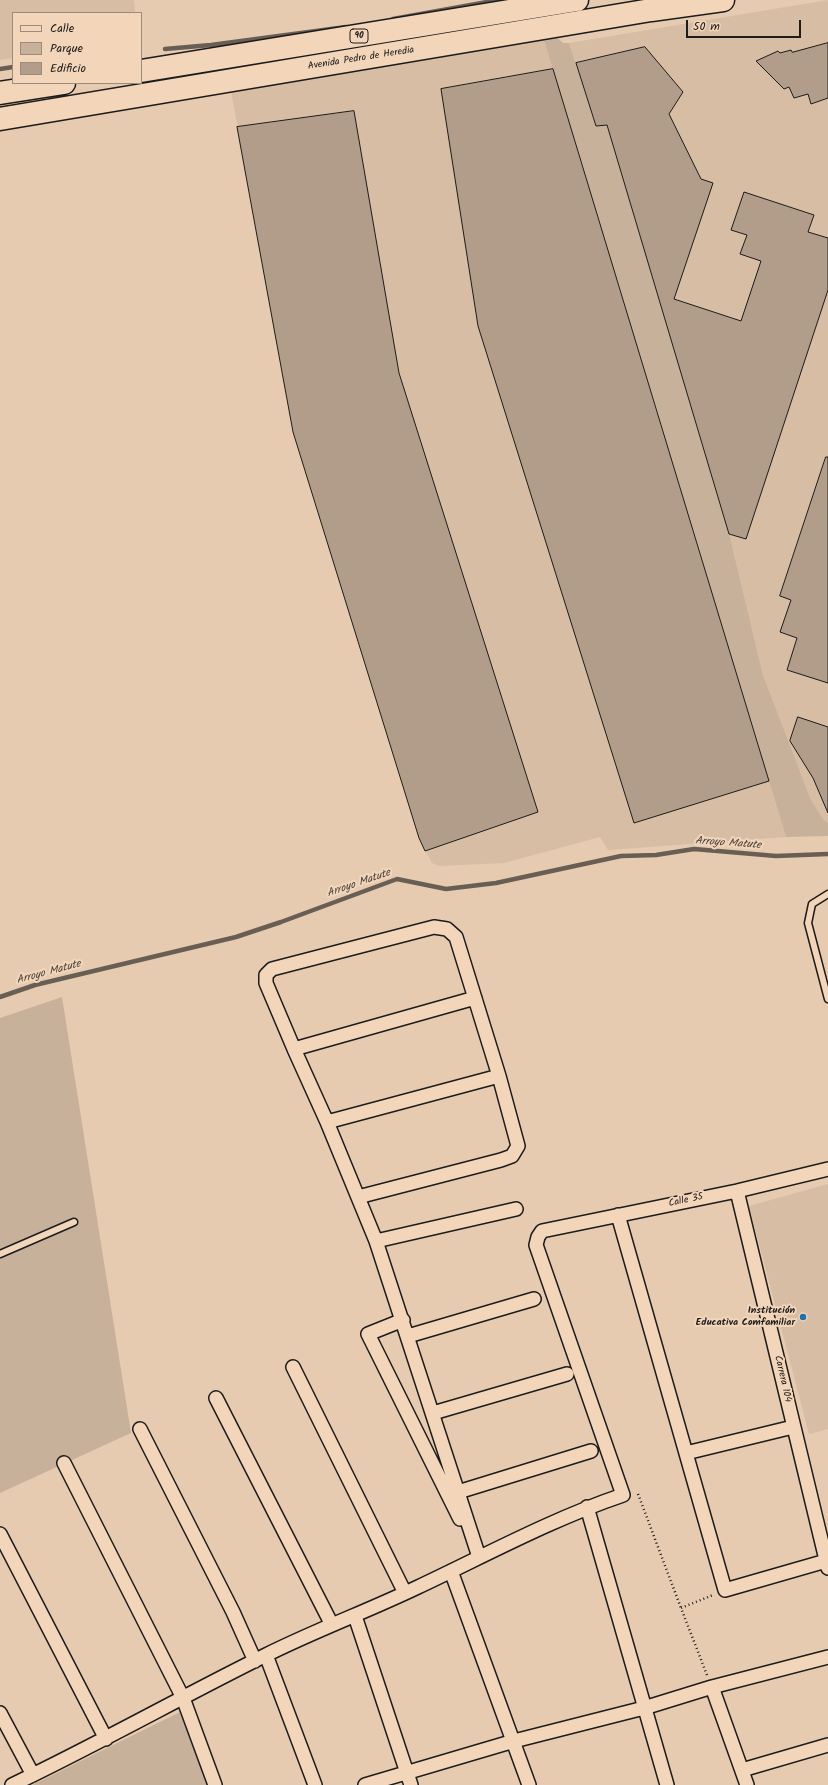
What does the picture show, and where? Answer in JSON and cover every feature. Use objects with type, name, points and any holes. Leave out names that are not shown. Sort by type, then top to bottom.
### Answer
[{"type":"highway","name":"90","points":[[142,71],[576,0]]},
{"type":"highway","name":"Avenida Pedro de Heredia","points":[[0,119],[651,10],[722,0]]},
{"type":"highway","points":[[0,93],[58,84]]},
{"type":"street","points":[[358,1197],[512,1156],[518,1146],[499,1076],[456,937],[447,929],[434,927],[272,969],[266,975],[266,983],[327,1122],[376,1241],[479,1557]]},
{"type":"street","points":[[294,1049],[475,998]]},
{"type":"street","points":[[327,1122],[499,1076]]},
{"type":"street","name":"Calle 35","points":[[623,1495],[536,1245],[538,1237],[542,1231],[737,1191],[828,1169]]},
{"type":"street","name":"Carrera 104","points":[[737,1191],[827,1564]]},
{"type":"street","points":[[376,1241],[516,1209]]},
{"type":"street","points":[[618,1215],[725,1590],[827,1564]]},
{"type":"street","points":[[408,1336],[534,1299]]},
{"type":"street","points":[[403,1320],[368,1334],[479,1557]]},
{"type":"street","points":[[293,1367],[405,1593]]},
{"type":"street","points":[[433,1413],[567,1374]]},
{"type":"street","points":[[216,1398],[332,1625]]},
{"type":"street","points":[[686,1453],[794,1427]]},
{"type":"street","points":[[140,1429],[232,1612],[261,1658],[315,1785]]},
{"type":"street","points":[[458,1492],[591,1451]]},
{"type":"street","points":[[64,1463],[183,1698],[215,1785]]},
{"type":"street","points":[[12,1785],[261,1658],[405,1593],[587,1507],[623,1495]]},
{"type":"street","points":[[587,1507],[667,1785]]},
{"type":"street","points":[[0,1534],[106,1738]]},
{"type":"street","points":[[451,1571],[529,1785]]},
{"type":"street","points":[[355,1616],[409,1779]]},
{"type":"street","points":[[365,1785],[409,1779],[514,1741],[644,1708],[712,1687],[828,1657]]},
{"type":"street","points":[[712,1687],[747,1785]]},
{"type":"street","points":[[0,1713],[33,1775]]},
{"type":"street","points":[[742,1770],[828,1745]]},
{"type":"lane","points":[[828,894],[812,904],[808,924],[828,999]]},
{"type":"lane","points":[[0,1254],[74,1222]]},
{"type":"path","points":[[623,1495],[636,1490],[712,1687]]},
{"type":"path","points":[[681,1608],[725,1590]]},
{"type":"shaded area","points":[[0,0],[134,0],[135,12],[12,12],[12,58],[0,60]]},
{"type":"shaded area","points":[[828,0],[828,823],[824,820],[811,800],[763,675],[729,533],[607,125],[596,126],[569,43]]},
{"type":"shaded area","points":[[544,40],[786,837],[608,850],[600,837],[504,863],[439,866],[432,863],[419,838],[293,432],[231,91]]},
{"type":"shaded area","name":"Institución Educativa Comfamiliar","points":[[828,1184],[828,1429],[809,1434],[749,1206]]},
{"type":"green space","points":[[558,38],[563,43],[569,43],[596,126],[607,125],[729,533],[763,675],[811,800],[824,820],[828,823],[828,836],[786,837],[544,40]]},
{"type":"green space","points":[[62,997],[131,1433],[0,1493],[0,1018]]},
{"type":"green space","points":[[180,1712],[208,1785],[32,1785]]},
{"type":"building","points":[[828,43],[828,98],[811,104],[808,94],[794,98],[789,87],[784,89],[756,61],[778,51],[780,53],[791,50],[792,52]]},
{"type":"building","points":[[645,47],[683,92],[669,114],[701,179],[713,183],[674,299],[741,321],[761,261],[740,254],[747,235],[731,230],[744,192],[814,215],[808,232],[828,238],[828,290],[746,539],[729,534],[607,125],[596,126],[576,63]]},
{"type":"building","points":[[553,69],[769,781],[634,823],[478,326],[441,89]]},
{"type":"building","points":[[354,111],[399,373],[538,812],[425,851],[419,838],[293,432],[237,127]]},
{"type":"building","points":[[826,457],[828,457],[828,683],[787,670],[797,638],[780,632],[791,600],[780,596]]},
{"type":"building","points":[[798,717],[828,727],[828,813],[813,778],[790,741]]},
{"type":"waterway","points":[[393,19],[498,0]]},
{"type":"waterway","points":[[165,49],[211,45],[346,27]]},
{"type":"waterway","points":[[0,69],[12,67]]},
{"type":"waterway","name":"Arroyo Matute","points":[[0,997],[35,985],[236,937],[397,879],[446,889],[496,883],[621,856],[656,855],[694,849],[776,856],[828,854]]},
{"type":"place","name":"Institución Educativa Comfamiliar","points":[[803,1317]]}]
